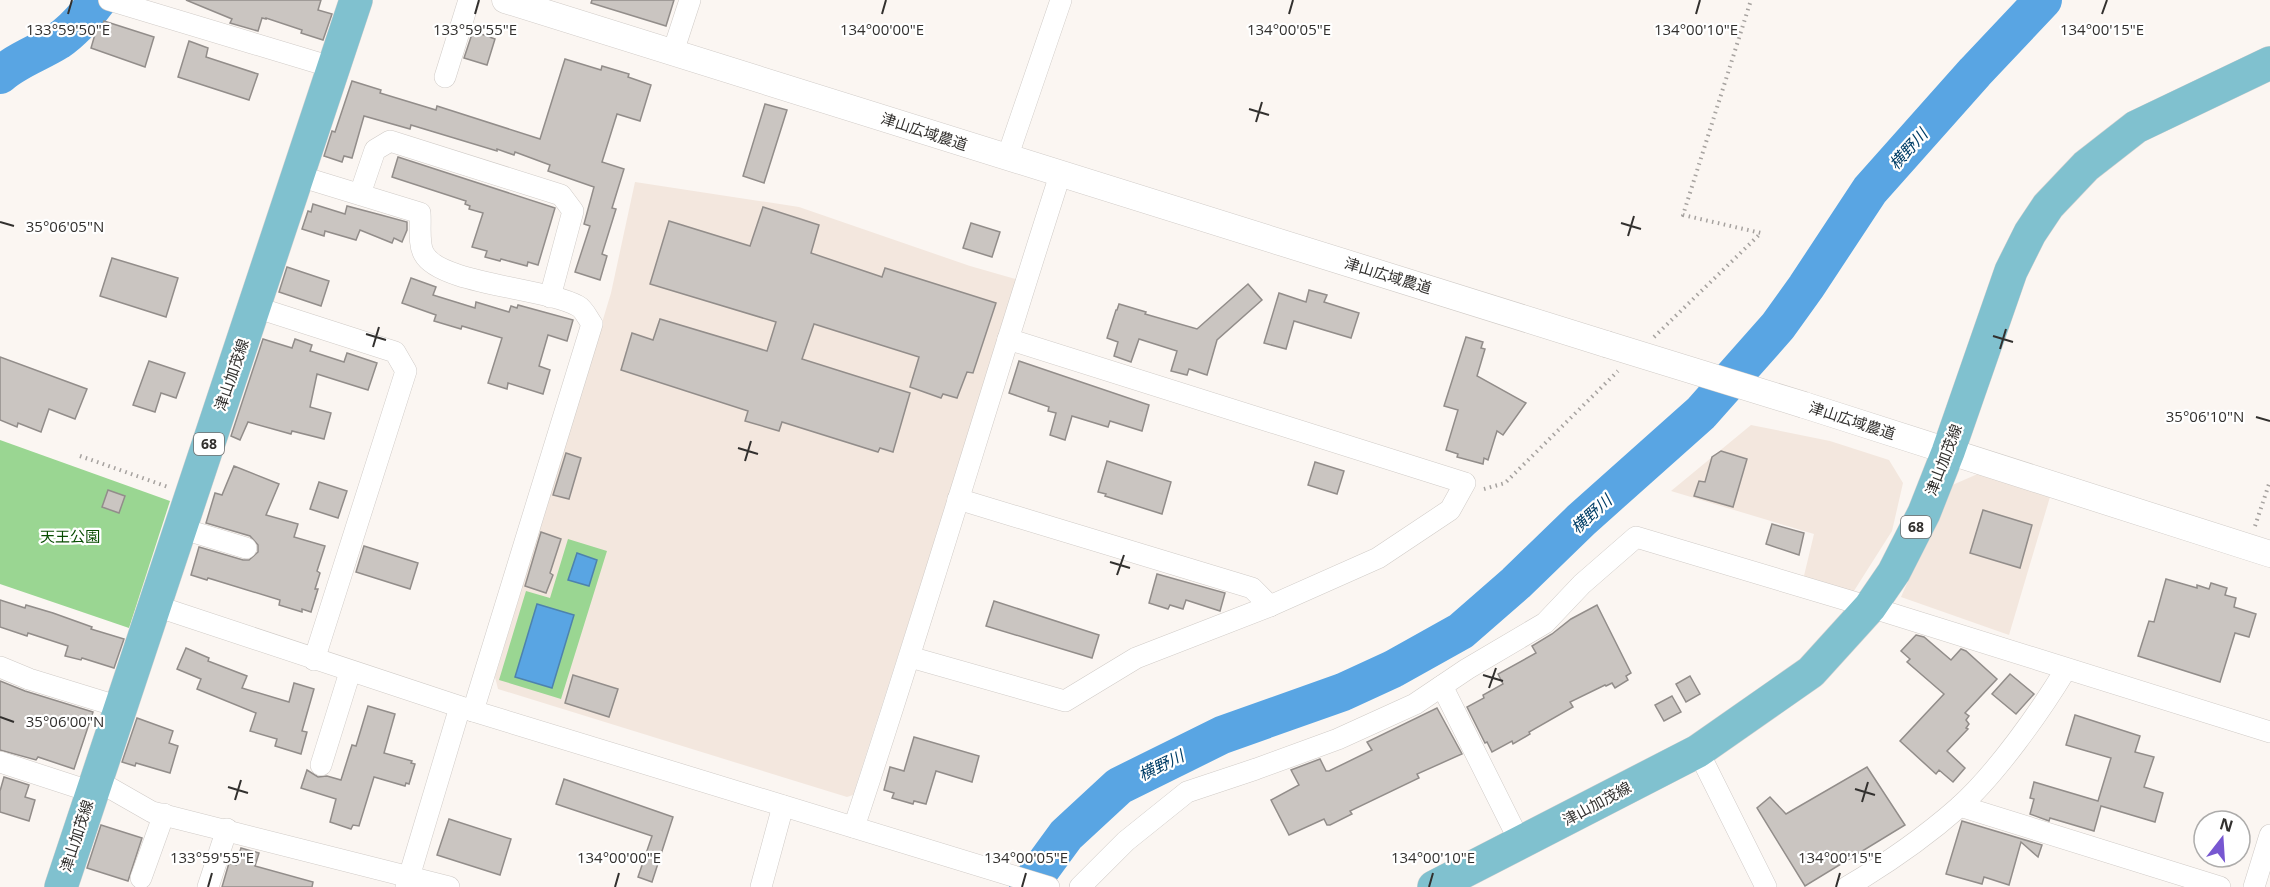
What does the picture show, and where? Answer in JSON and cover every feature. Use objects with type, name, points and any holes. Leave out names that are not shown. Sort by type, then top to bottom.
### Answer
[{"type":"main road","name":"津山加茂線","points":[[61,887],[356,0]]},
{"type":"main road","name":"津山加茂線","points":[[1434,887],[1698,751],[1811,672],[1870,607],[1894,572],[1923,513],[1948,452],[2011,271],[2030,233],[2048,206],[2086,166],[2136,127],[2270,63]]},
{"type":"street","points":[[109,0],[335,68]]},
{"type":"street","points":[[445,77],[469,0]]},
{"type":"street","name":"津山広域農道","points":[[505,0],[1060,175],[1804,405],[2259,550]]},
{"type":"street","points":[[673,52],[690,0]]},
{"type":"street","points":[[1007,158],[1061,0]]},
{"type":"street","points":[[360,194],[375,150],[390,141],[561,195],[573,211],[550,297]]},
{"type":"street","points":[[854,827],[910,657],[1060,175]]},
{"type":"street","points":[[299,176],[420,213],[422,251],[429,262],[470,279],[550,297],[580,307],[592,324],[407,881]]},
{"type":"street","points":[[255,307],[395,352],[406,371],[314,660]]},
{"type":"street","points":[[910,657],[1065,701],[1136,658],[1270,606],[1378,558],[1450,510],[1465,483],[1008,339]]},
{"type":"street","points":[[958,499],[1252,588],[1270,606]]},
{"type":"street","points":[[180,528],[246,548]]},
{"type":"street","points":[[1080,887],[1126,841],[1187,792],[1338,739],[1415,704],[1545,622],[1582,584],[1636,537],[1870,607],[2270,732]]},
{"type":"street","points":[[153,605],[466,709],[1049,887]]},
{"type":"street","points":[[0,667],[29,679],[120,707]]},
{"type":"street","points":[[1847,887],[1908,848],[1960,806],[2001,761],[2066,669]]},
{"type":"street","points":[[321,765],[350,672]]},
{"type":"street","points":[[1442,686],[1521,844]]},
{"type":"street","points":[[1698,751],[1766,887]]},
{"type":"street","points":[[0,762],[94,786],[152,812],[227,829],[407,881],[449,887]]},
{"type":"street","points":[[761,887],[783,806]]},
{"type":"street","points":[[1960,806],[2220,887]]},
{"type":"street","points":[[141,878],[164,814]]},
{"type":"street","points":[[208,887],[227,829]]},
{"type":"street","points":[[2254,887],[2270,835]]},
{"type":"path","points":[[1650,341],[1761,233],[1683,215],[1751,0]]},
{"type":"path","points":[[1465,483],[1486,490],[1505,483],[1624,366]]},
{"type":"path","points":[[80,456],[191,495]]},
{"type":"path","points":[[2259,550],[2270,481]]},
{"type":"shaded area","points":[[635,182],[799,207],[970,266],[1019,280],[853,795],[847,797],[498,689],[495,677],[611,293]]},
{"type":"shaded area","points":[[1751,425],[1830,441],[1889,460],[1903,483],[1892,531],[1852,594],[1803,580],[1814,534],[1671,491]]},
{"type":"shaded area","points":[[1980,473],[2050,497],[2009,635],[1901,597],[1950,486]]},
{"type":"green space","name":"天王公園","points":[[0,440],[170,501],[129,628],[0,584]]},
{"type":"green space","points":[[568,539],[607,551],[561,699],[499,680],[526,591],[550,598]]},
{"type":"water","points":[[577,553],[597,560],[589,586],[568,580]]},
{"type":"water","points":[[537,604],[574,615],[552,688],[515,677]]},
{"type":"building","points":[[186,0],[321,0],[318,10],[332,14],[323,40],[266,18],[262,18],[258,31],[230,23],[232,19]]},
{"type":"building","points":[[592,0],[674,0],[666,26],[591,3]]},
{"type":"building","points":[[104,21],[154,37],[145,67],[91,48],[98,24],[102,26]]},
{"type":"building","points":[[473,31],[495,39],[487,65],[464,58]]},
{"type":"building","points":[[189,41],[208,48],[206,57],[258,74],[249,100],[178,77]]},
{"type":"building","points":[[565,59],[601,70],[602,66],[629,74],[628,77],[651,85],[640,121],[617,114],[602,162],[624,169],[612,208],[616,209],[602,254],[607,256],[600,280],[575,272],[590,226],[584,224],[594,187],[548,171],[550,165],[515,152],[514,155],[497,149],[497,151],[411,125],[410,129],[364,116],[352,158],[344,156],[342,162],[324,156],[332,131],[335,132],[352,81],[381,90],[380,93],[436,110],[437,106],[540,139]]},
{"type":"building","points":[[765,104],[787,110],[764,183],[743,176]]},
{"type":"building","points":[[398,157],[555,208],[538,265],[528,262],[527,266],[485,257],[487,251],[472,247],[483,213],[469,209],[470,206],[465,204],[466,201],[392,177]]},
{"type":"building","points":[[313,204],[345,214],[347,206],[407,222],[407,230],[402,242],[394,238],[392,243],[360,230],[356,240],[325,231],[324,236],[302,229]]},
{"type":"building","points":[[763,207],[819,225],[811,253],[882,277],[885,268],[996,303],[973,373],[967,372],[957,398],[943,394],[941,398],[910,387],[919,357],[814,324],[802,359],[910,393],[893,452],[880,448],[878,452],[782,422],[779,431],[745,421],[748,411],[621,370],[632,333],[653,340],[660,319],[767,351],[776,322],[650,284],[669,221],[750,246]]},
{"type":"building","points":[[971,223],[1000,232],[992,257],[963,248]]},
{"type":"building","points":[[112,258],[178,278],[166,317],[100,296]]},
{"type":"building","points":[[287,267],[329,281],[321,306],[279,292]]},
{"type":"building","points":[[411,278],[436,287],[433,295],[475,308],[476,302],[509,312],[511,306],[517,308],[518,305],[573,320],[567,341],[548,335],[539,366],[550,370],[543,394],[508,383],[507,389],[488,383],[502,338],[462,326],[461,329],[434,321],[436,315],[402,303]]},
{"type":"building","points":[[1248,284],[1262,300],[1217,340],[1207,375],[1189,369],[1187,375],[1171,371],[1177,351],[1139,339],[1131,362],[1114,356],[1118,342],[1107,338],[1119,304],[1197,329]]},
{"type":"building","points":[[1309,290],[1327,295],[1324,302],[1359,313],[1351,338],[1294,321],[1286,349],[1264,343],[1279,293],[1306,302]]},
{"type":"building","points":[[1466,337],[1483,342],[1481,348],[1485,349],[1477,376],[1526,403],[1503,435],[1497,431],[1488,460],[1484,458],[1483,464],[1457,457],[1458,454],[1446,450],[1458,410],[1444,406]]},
{"type":"building","points":[[263,339],[292,348],[295,339],[312,345],[310,351],[344,362],[347,353],[377,363],[368,390],[317,374],[310,407],[331,413],[324,439],[292,431],[291,434],[248,422],[240,440],[231,436]]},
{"type":"building","points":[[0,357],[87,389],[75,419],[49,409],[41,432],[18,423],[17,427],[0,420]]},
{"type":"building","points":[[149,361],[185,373],[176,398],[161,393],[155,412],[133,405]]},
{"type":"building","points":[[1019,361],[1149,405],[1142,431],[1110,421],[1108,427],[1072,416],[1065,440],[1050,435],[1056,413],[1048,411],[1049,407],[1009,393]]},
{"type":"building","points":[[1721,451],[1747,459],[1733,507],[1694,496],[1699,481],[1705,482],[1712,457]]},
{"type":"building","points":[[566,453],[581,458],[569,499],[553,495]]},
{"type":"building","points":[[1107,461],[1171,482],[1162,514],[1098,492]]},
{"type":"building","points":[[1315,462],[1344,471],[1337,494],[1308,485]]},
{"type":"building","points":[[234,466],[279,484],[266,515],[298,524],[294,537],[325,546],[317,571],[320,573],[315,589],[318,589],[311,612],[302,609],[302,612],[279,605],[280,600],[191,575],[199,547],[243,560],[249,560],[258,552],[258,545],[250,536],[206,523],[215,493],[222,495]]},
{"type":"building","points":[[319,482],[347,491],[338,518],[310,509]]},
{"type":"building","points":[[108,490],[125,496],[119,513],[102,507]]},
{"type":"building","points":[[1983,510],[2032,525],[2020,568],[1970,553]]},
{"type":"building","points":[[1772,524],[1804,533],[1799,555],[1766,544]]},
{"type":"building","points":[[541,532],[561,539],[550,573],[553,575],[546,593],[525,586]]},
{"type":"building","points":[[364,546],[418,563],[410,589],[356,572]]},
{"type":"building","points":[[1157,574],[1225,593],[1220,611],[1186,600],[1183,609],[1170,605],[1168,609],[1149,603]]},
{"type":"building","points":[[2166,579],[2197,588],[2197,585],[2209,589],[2211,583],[2227,588],[2225,595],[2236,598],[2234,607],[2256,614],[2249,637],[2235,633],[2220,682],[2138,656],[2149,621],[2154,622]]},
{"type":"building","points":[[0,600],[25,608],[26,605],[53,613],[92,627],[91,629],[124,639],[114,668],[82,658],[81,660],[65,656],[68,646],[0,627]]},
{"type":"building","points":[[994,601],[1099,635],[1092,658],[986,626]]},
{"type":"building","points":[[1597,605],[1631,673],[1626,676],[1628,680],[1615,688],[1612,683],[1605,685],[1570,702],[1573,707],[1529,732],[1530,734],[1513,744],[1512,741],[1492,752],[1467,707],[1503,684],[1498,674],[1536,653],[1532,646],[1571,619]]},
{"type":"building","points":[[1916,635],[1924,637],[1951,660],[1961,649],[1966,651],[1997,679],[1965,713],[1969,716],[1966,720],[1969,724],[1966,728],[1968,729],[1947,751],[1965,768],[1953,782],[1939,770],[1936,774],[1900,741],[1944,694],[1907,662],[1910,659],[1901,651]]},
{"type":"building","points":[[186,648],[209,658],[208,661],[247,676],[242,688],[289,702],[294,683],[314,689],[302,731],[307,732],[301,754],[275,746],[277,739],[250,731],[256,713],[197,689],[201,679],[177,669]]},
{"type":"building","points":[[2010,674],[2034,694],[2016,714],[1992,694]]},
{"type":"building","points":[[573,675],[618,689],[609,717],[565,703]]},
{"type":"building","points":[[1690,676],[1700,694],[1686,702],[1676,684]]},
{"type":"building","points":[[0,681],[93,712],[74,769],[38,757],[36,760],[0,750]]},
{"type":"building","points":[[1672,696],[1681,712],[1664,721],[1655,705]]},
{"type":"building","points":[[368,706],[395,714],[384,753],[412,761],[411,763],[415,764],[409,784],[406,783],[405,786],[374,777],[359,826],[353,825],[351,829],[330,822],[336,799],[301,788],[307,770],[318,777],[327,776],[341,780],[352,745],[356,746]]},
{"type":"building","points":[[1437,708],[1462,754],[1417,774],[1419,778],[1350,811],[1352,814],[1330,825],[1327,825],[1324,819],[1289,835],[1271,800],[1299,785],[1291,770],[1320,759],[1326,771],[1329,771],[1372,750],[1367,742]]},
{"type":"building","points":[[2075,715],[2140,736],[2135,752],[2154,757],[2144,787],[2163,793],[2155,822],[2101,806],[2094,831],[2050,818],[2049,821],[2030,814],[2034,799],[2030,798],[2034,782],[2098,801],[2111,758],[2066,745]]},
{"type":"building","points":[[137,718],[173,731],[169,743],[178,746],[170,773],[136,763],[135,766],[122,762]]},
{"type":"building","points":[[914,737],[979,756],[972,782],[936,771],[926,804],[914,801],[913,804],[892,798],[894,793],[884,790],[890,767],[904,771]]},
{"type":"building","points":[[1867,767],[1905,825],[1805,886],[1757,808],[1770,797],[1786,814]]},
{"type":"building","points":[[4,777],[29,785],[25,797],[35,800],[29,821],[0,812],[0,791]]},
{"type":"building","points":[[564,779],[673,817],[652,882],[638,877],[652,836],[556,804]]},
{"type":"building","points":[[449,819],[511,839],[500,875],[437,855]]},
{"type":"building","points":[[1962,821],[2042,845],[2038,857],[2021,842],[2009,885],[1984,877],[1982,884],[1946,874]]},
{"type":"building","points":[[101,825],[142,838],[128,881],[87,868]]},
{"type":"building","points":[[241,848],[259,853],[255,866],[313,882],[312,887],[222,887],[229,863],[236,865]]},
{"type":"waterway","points":[[0,75],[64,37],[98,0]]},
{"type":"waterway","name":"横野川","points":[[1028,887],[1066,835],[1119,786],[1222,735],[1343,692],[1393,669],[1461,631],[1516,583],[1581,520],[1701,413],[1778,326],[1870,190],[1975,72],[2043,0]]}]
